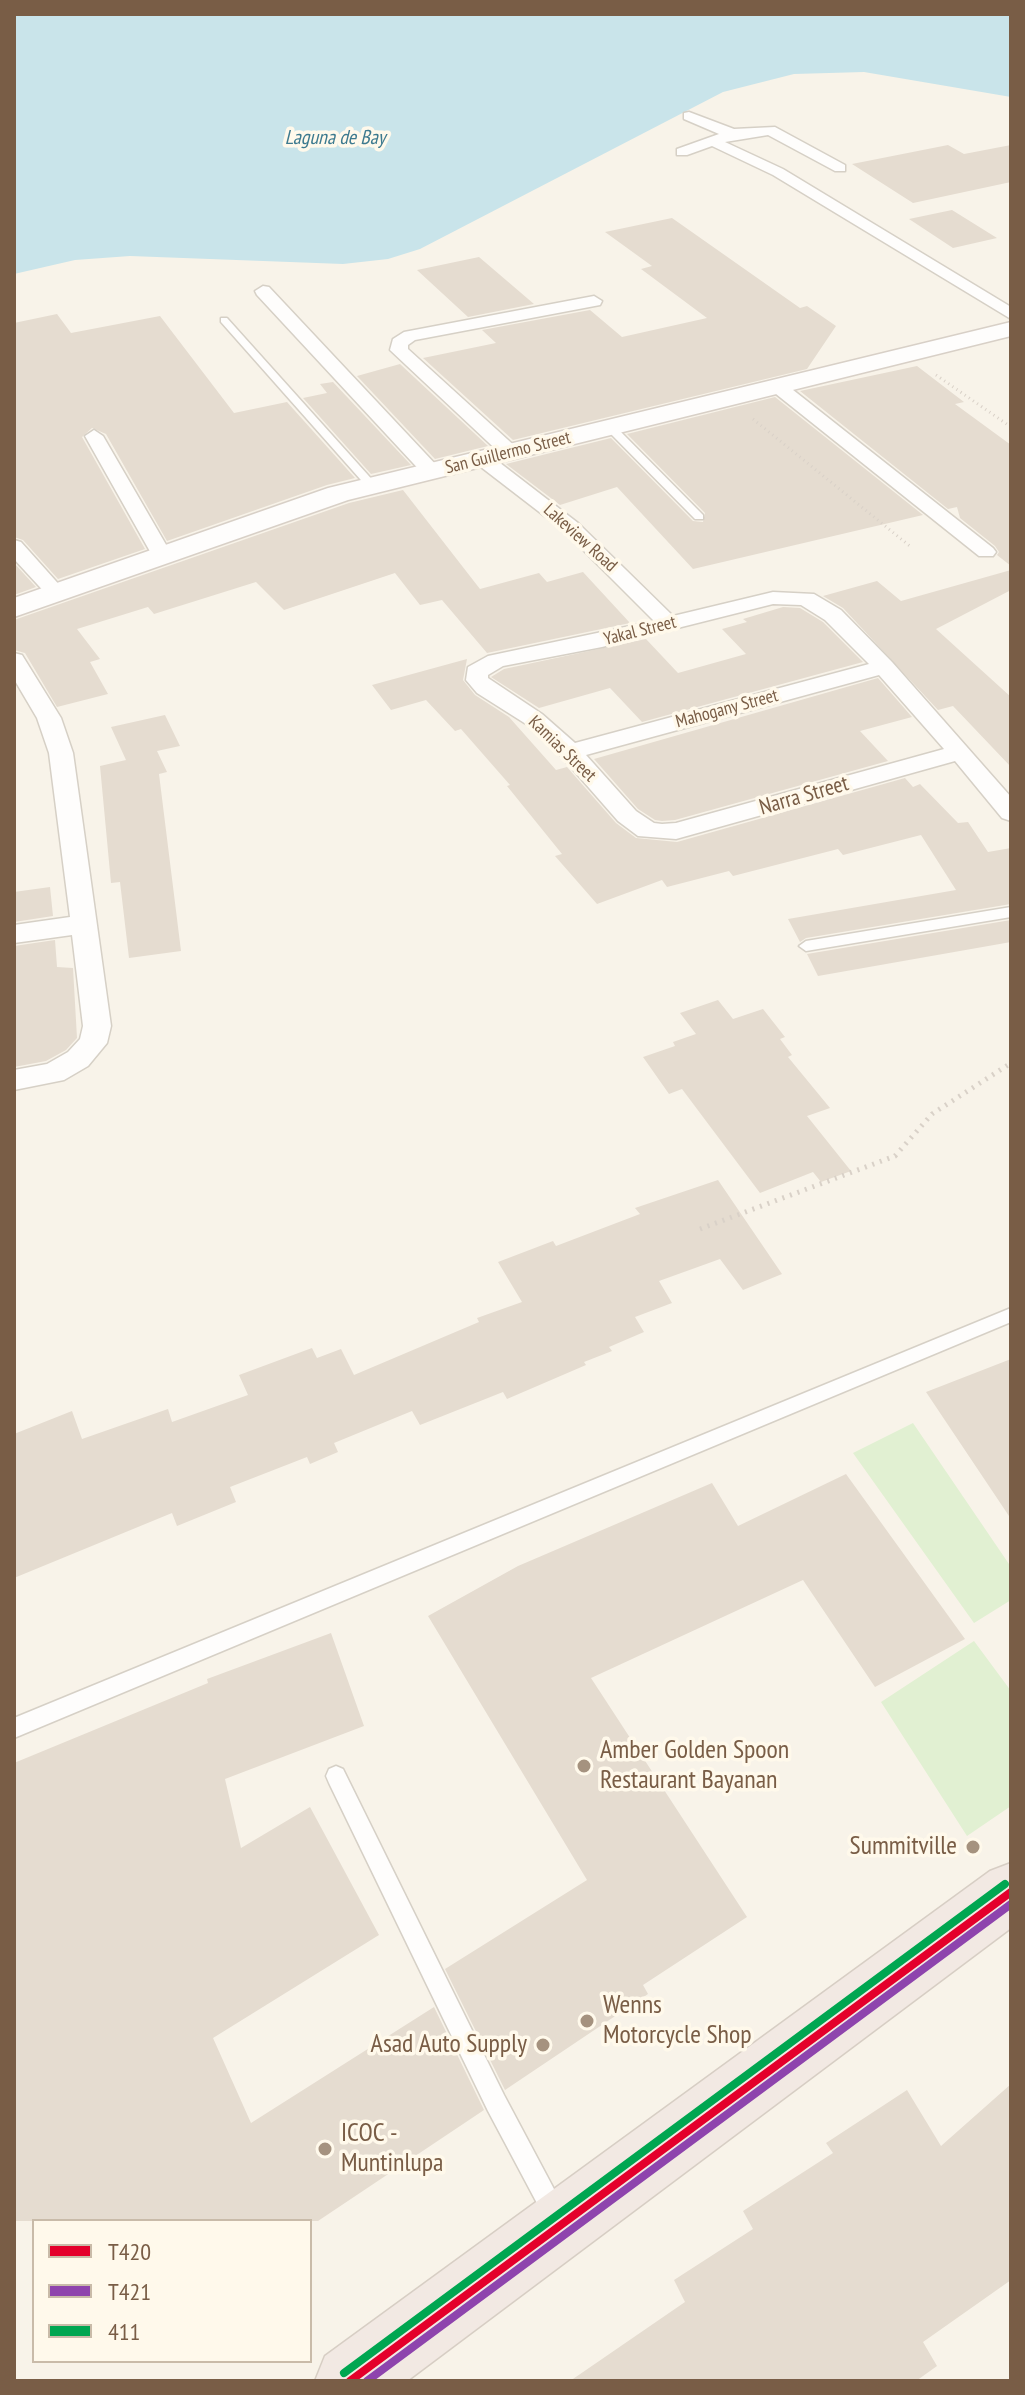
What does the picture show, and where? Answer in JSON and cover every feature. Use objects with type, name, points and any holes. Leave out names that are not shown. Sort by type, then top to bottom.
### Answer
[{"type":"highway","points":[[350,2381],[1011,1892]]},
{"type":"main road","name":"San Guillermo Street","points":[[14,608],[301,506],[372,486],[1011,329]]},
{"type":"street","points":[[689,116],[732,134]]},
{"type":"street","points":[[682,152],[732,134],[770,130],[840,168]]},
{"type":"street","points":[[712,141],[786,177],[1011,314]]},
{"type":"street","points":[[263,291],[432,472]]},
{"type":"street","points":[[511,453],[399,350],[399,343],[410,336],[594,301]]},
{"type":"street","points":[[777,386],[986,552]]},
{"type":"street","points":[[94,436],[162,555]]},
{"type":"street","name":"Lakeview Road","points":[[484,460],[571,527],[669,624]]},
{"type":"street","points":[[14,546],[56,593]]},
{"type":"street","name":"Yakal Street","points":[[476,672],[496,661],[773,598],[806,599],[833,615],[884,667]]},
{"type":"street","points":[[14,660],[49,718],[61,753],[97,1026],[93,1043],[78,1059],[54,1073],[14,1080]]},
{"type":"street","points":[[884,667],[1011,813]]},
{"type":"street","name":"Mahogany Street","points":[[570,752],[884,667]]},
{"type":"street","name":"Kamias Street","points":[[476,672],[477,680],[485,688],[534,719],[570,752],[627,816],[647,830]]},
{"type":"street","name":"Narra Street","points":[[647,830],[676,831],[960,752]]},
{"type":"street","points":[[14,934],[84,924]]},
{"type":"lane","points":[[224,320],[372,486]]},
{"type":"lane","points":[[611,428],[699,517]]},
{"type":"lane","points":[[806,946],[1011,912]]},
{"type":"lane","points":[[14,1728],[1011,1315]]},
{"type":"lane","points":[[336,1776],[496,2103],[561,2226]]},
{"type":"path","points":[[906,354],[1011,427]]},
{"type":"path","points":[[728,398],[911,547]]},
{"type":"path","points":[[700,1229],[895,1156],[932,1114],[1011,1063]]},
{"type":"green space","points":[[913,1423],[1011,1567],[1011,1600],[974,1623],[853,1453]]},
{"type":"green space","points":[[974,1641],[1011,1691],[1011,1806],[967,1836],[881,1702]]},
{"type":"water","name":"Laguna de Bay","points":[[14,14],[1011,14],[1011,97],[864,72],[794,74],[723,92],[420,249],[388,259],[343,264],[130,256],[75,260],[14,274]]},
{"type":"building","points":[[948,145],[964,154],[1011,145],[1011,182],[913,203],[852,164]]},
{"type":"building","points":[[952,210],[997,238],[953,248],[909,219]]},
{"type":"building","points":[[672,218],[800,308],[807,306],[836,326],[807,369],[513,440],[423,358],[496,343],[482,330],[590,310],[622,337],[707,318],[641,269],[652,266],[605,232]]},
{"type":"building","points":[[479,257],[534,304],[468,317],[417,270]]},
{"type":"building","points":[[57,314],[71,333],[160,316],[234,413],[287,402],[355,478],[167,541],[106,434],[92,428],[82,437],[145,549],[58,579],[23,540],[14,537],[14,323]]},
{"type":"building","points":[[400,364],[488,446],[435,459],[357,376]]},
{"type":"building","points":[[917,366],[964,402],[955,404],[1011,445],[1011,566],[997,555],[999,552],[995,546],[960,518],[957,507],[948,509],[800,391]]},
{"type":"building","points":[[333,382],[411,465],[371,474],[303,398],[327,393],[320,384]]},
{"type":"building","points":[[775,397],[923,515],[693,569],[617,487],[560,505],[506,464],[611,438],[693,521],[703,522],[705,513],[627,434]]},
{"type":"building","points":[[403,490],[480,589],[539,573],[547,582],[583,572],[630,623],[487,653],[442,600],[420,605],[395,573],[284,610],[256,582],[154,614],[148,607],[77,629],[100,659],[90,662],[108,694],[57,707],[25,653],[14,650],[14,620],[349,503]]},
{"type":"building","points":[[14,563],[36,587],[14,595]]},
{"type":"building","points":[[1011,570],[1011,590],[936,629],[1011,697],[1011,767],[953,706],[938,710],[843,608],[823,596],[877,581],[901,601]]},
{"type":"building","points":[[783,607],[800,608],[823,622],[863,662],[642,722],[610,688],[539,708],[491,677],[504,669],[646,639],[678,673],[746,654],[722,629]]},
{"type":"building","points":[[467,659],[463,680],[475,695],[509,717],[556,770],[567,767],[616,823],[636,838],[677,842],[905,778],[913,787],[920,784],[958,823],[968,822],[988,852],[1011,848],[1011,904],[806,938],[800,942],[788,919],[956,890],[921,835],[843,855],[838,849],[733,876],[729,871],[667,887],[662,880],[597,904],[555,856],[562,854],[507,786],[510,785],[461,729],[455,731],[426,700],[391,710],[372,685]]},
{"type":"building","points":[[878,678],[912,717],[860,731],[888,761],[662,821],[638,809],[594,759]]},
{"type":"building","points":[[165,715],[180,746],[157,751],[167,772],[159,774],[181,951],[129,958],[120,882],[111,883],[100,766],[126,760],[111,727]]},
{"type":"building","points":[[50,887],[53,916],[14,922],[14,892]]},
{"type":"building","points":[[1011,920],[1011,942],[818,976],[807,954]]},
{"type":"building","points":[[55,940],[57,967],[73,968],[77,1038],[66,1050],[46,1061],[14,1067],[14,946]]},
{"type":"building","points":[[718,1000],[733,1019],[763,1009],[785,1037],[780,1039],[792,1055],[788,1057],[830,1108],[807,1116],[851,1171],[821,1182],[813,1172],[760,1193],[682,1089],[669,1094],[643,1057],[675,1046],[673,1042],[696,1034],[680,1013]]},
{"type":"building","points":[[718,1180],[782,1274],[743,1290],[720,1259],[659,1281],[672,1303],[635,1317],[644,1332],[609,1347],[612,1351],[584,1362],[586,1365],[507,1399],[503,1392],[420,1425],[412,1411],[334,1443],[338,1452],[310,1464],[307,1457],[230,1487],[236,1502],[177,1526],[172,1513],[14,1578],[14,1434],[72,1411],[82,1439],[168,1409],[172,1422],[248,1395],[239,1375],[312,1348],[317,1358],[341,1349],[354,1375],[479,1322],[477,1318],[522,1302],[498,1262],[553,1241],[556,1246],[640,1214],[635,1208]]},
{"type":"building","points":[[1011,1359],[1011,1519],[926,1392]]},
{"type":"building","points":[[846,1474],[965,1639],[875,1687],[803,1580],[591,1678],[747,1917],[643,1985],[648,1994],[505,2090],[445,1969],[587,1880],[428,1616],[518,1566],[712,1483],[738,1526]]},
{"type":"building","points":[[331,1633],[364,1726],[225,1779],[241,1848],[310,1807],[379,1935],[213,2038],[251,2123],[434,2007],[484,2110],[318,2221],[14,2221],[14,1763],[208,1683],[207,1679]]},
{"type":"building","points":[[1011,2084],[1011,2280],[923,2342],[937,2366],[916,2381],[570,2381],[685,2302],[674,2280],[753,2229],[743,2211],[833,2153],[826,2143],[907,2090],[941,2146]]},
{"type":"transit line","name":"411","points":[[344,2373],[1005,1884]]},
{"type":"transit line","name":"T420","points":[[350,2381],[1011,1892]]},
{"type":"transit line","name":"T421","points":[[367,2381],[1011,1904]]},
{"type":"place","name":"Amber Golden Spoon Restaurant Bayanan","points":[[584,1766]]},
{"type":"place","name":"Summitville","points":[[973,1847]]},
{"type":"place","name":"Wenns Motorcycle Shop","points":[[587,2021]]},
{"type":"place","name":"Asad Auto Supply","points":[[543,2045]]},
{"type":"place","name":"ICOC - Muntinlupa","points":[[325,2149]]}]
